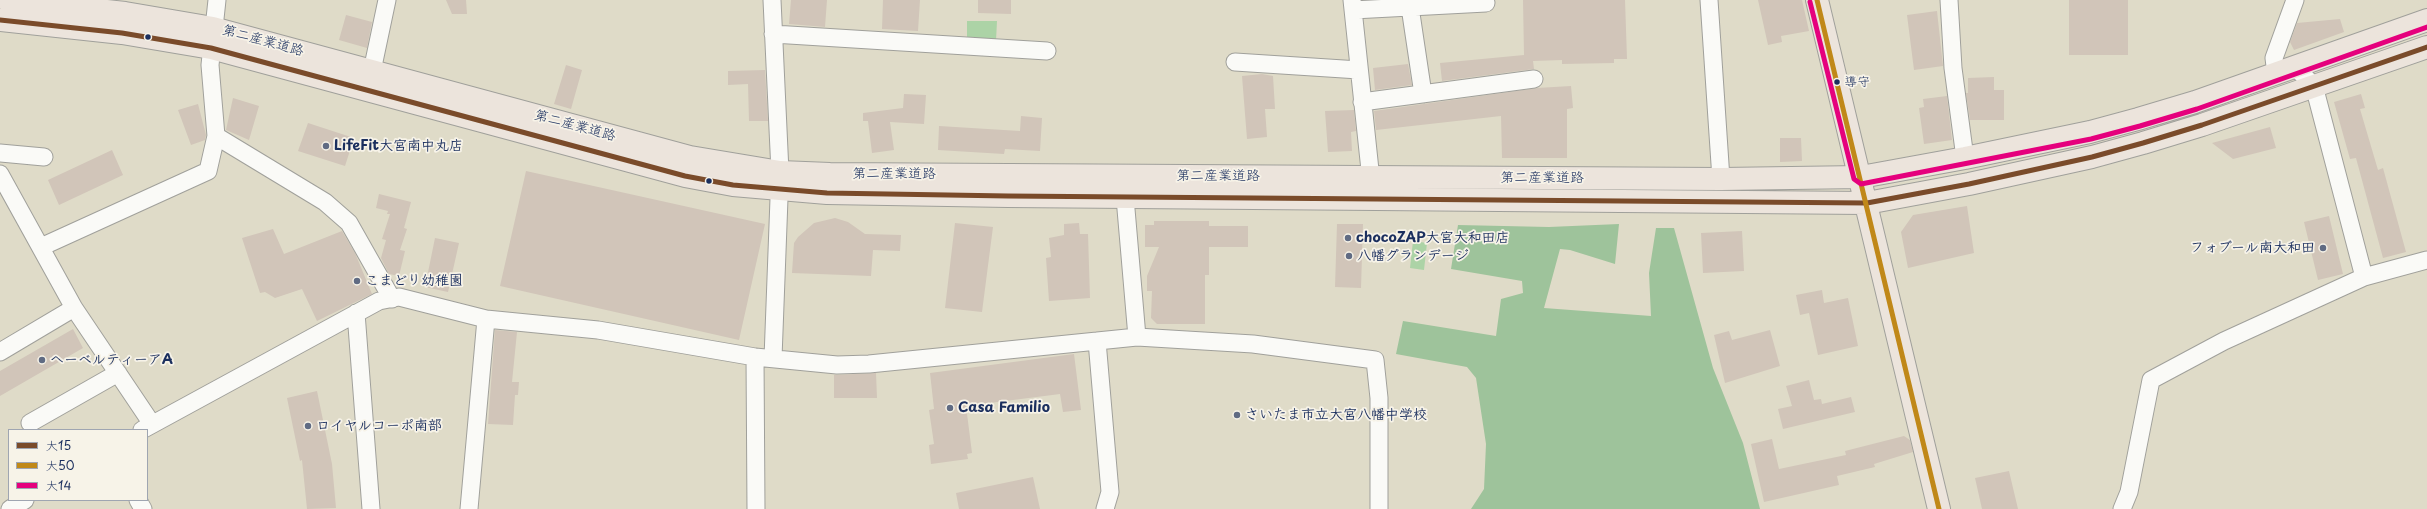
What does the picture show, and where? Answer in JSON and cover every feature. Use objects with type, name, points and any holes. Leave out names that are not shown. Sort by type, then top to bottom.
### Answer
[{"type":"main road","name":"第二産業道路","points":[[7,0],[55,2],[171,20],[212,38],[371,92],[685,176],[780,181]]},
{"type":"main road","points":[[1817,0],[1861,177],[1939,509]]},
{"type":"main road","name":"第二産業道路","points":[[0,20],[122,33],[212,38],[372,71],[690,158],[780,181],[835,193],[1124,185],[1372,187],[1867,203],[2092,157],[2202,125],[2427,47]]},
{"type":"main road","name":"第二産業道路","points":[[1372,187],[1861,177],[1965,158],[2090,132],[2138,119],[2286,70],[2427,20]]},
{"type":"street","points":[[41,247],[208,171],[216,136],[211,94],[212,38],[217,0]]},
{"type":"street","points":[[371,92],[372,71],[387,0]]},
{"type":"street","points":[[772,0],[780,181],[773,358]]},
{"type":"street","points":[[1709,0],[1721,179]]},
{"type":"street","points":[[1949,0],[1953,68],[1965,158]]},
{"type":"street","points":[[2295,0],[2274,58],[2286,70],[2314,86],[2364,277]]},
{"type":"street","points":[[1372,187],[1353,5],[1410,7],[1486,3]]},
{"type":"street","points":[[1410,7],[1423,94]]},
{"type":"street","points":[[773,34],[1047,51]]},
{"type":"street","points":[[1235,62],[1359,70]]},
{"type":"street","points":[[1362,102],[1534,79]]},
{"type":"street","points":[[216,136],[325,202],[349,223],[392,299]]},
{"type":"street","points":[[0,152],[44,157]]},
{"type":"street","points":[[0,174],[74,308],[118,373],[147,427],[379,301],[403,298],[486,319],[598,330],[755,357],[837,365],[869,364],[1137,337],[1253,344],[1375,360],[1379,398],[1379,509]]},
{"type":"street","points":[[1124,185],[1137,337]]},
{"type":"street","points":[[2122,509],[2129,492],[2151,380],[2224,341],[2364,277],[2427,260]]},
{"type":"street","points":[[0,352],[74,308]]},
{"type":"street","points":[[356,313],[371,509]]},
{"type":"street","points":[[468,509],[486,319]]},
{"type":"street","points":[[1097,341],[1110,492],[1105,509]]},
{"type":"street","points":[[755,357],[756,509]]},
{"type":"street","points":[[30,423],[118,373]]},
{"type":"street","points":[[10,509],[23,501]]},
{"type":"green space","points":[[967,21],[997,21],[996,41],[967,40]]},
{"type":"green space","points":[[1619,224],[1615,264],[1570,250],[1560,249],[1544,308],[1651,316],[1649,273],[1656,228],[1674,228],[1713,368],[1743,443],[1760,509],[1471,509],[1484,489],[1486,444],[1476,378],[1467,367],[1396,354],[1403,321],[1496,336],[1501,299],[1523,293],[1522,281],[1451,269],[1458,225],[1549,227]]},
{"type":"green space","points":[[1413,241],[1427,243],[1424,270],[1410,268]]},
{"type":"building","points":[[446,0],[466,0],[467,14],[452,14]]},
{"type":"building","points":[[791,0],[827,0],[825,27],[789,24]]},
{"type":"building","points":[[883,0],[920,0],[918,31],[882,29]]},
{"type":"building","points":[[978,0],[1011,0],[1011,14],[978,13]]},
{"type":"building","points":[[1523,0],[1625,0],[1627,59],[1614,59],[1614,63],[1562,64],[1562,60],[1533,61],[1534,69],[1442,81],[1440,63],[1524,55]]},
{"type":"building","points":[[1758,0],[1802,0],[1809,31],[1781,36],[1782,42],[1768,45]]},
{"type":"building","points":[[2069,0],[2128,0],[2128,55],[2069,55]]},
{"type":"building","points":[[1937,11],[1943,66],[1914,70],[1907,15]]},
{"type":"building","points":[[346,15],[372,22],[367,48],[339,40]]},
{"type":"building","points":[[2340,19],[2344,32],[2294,50],[2290,42],[2297,23]]},
{"type":"building","points":[[1408,64],[1412,85],[1375,90],[1373,68]]},
{"type":"building","points":[[566,65],[582,70],[571,109],[554,104]]},
{"type":"building","points":[[765,70],[768,121],[749,121],[748,84],[728,85],[728,71]]},
{"type":"building","points":[[1262,74],[1273,76],[1275,109],[1265,109],[1267,137],[1247,139],[1242,76]]},
{"type":"building","points":[[1994,77],[1994,90],[2004,90],[2004,120],[1970,120],[1966,93],[1968,93],[1968,78]]},
{"type":"building","points":[[1571,86],[1573,108],[1567,109],[1567,158],[1502,158],[1501,116],[1376,130],[1374,111],[1537,88]]},
{"type":"building","points":[[904,94],[926,95],[924,124],[890,122],[894,150],[872,153],[868,121],[863,121],[863,113],[903,108]]},
{"type":"building","points":[[2361,94],[2365,108],[2360,109],[2378,170],[2383,168],[2406,252],[2383,258],[2356,158],[2350,159],[2334,102]]},
{"type":"building","points":[[1947,96],[1952,140],[1924,144],[1919,108],[1924,107],[1923,99]]},
{"type":"building","points":[[233,98],[259,106],[249,140],[226,130]]},
{"type":"building","points":[[198,104],[206,135],[205,140],[191,145],[178,110]]},
{"type":"building","points":[[1354,110],[1356,131],[1351,132],[1352,151],[1328,152],[1325,111]]},
{"type":"building","points":[[1021,116],[1042,118],[1040,151],[1005,149],[1004,154],[938,150],[939,126],[1020,131]]},
{"type":"building","points":[[308,123],[354,138],[345,166],[298,151]]},
{"type":"building","points":[[2270,127],[2276,148],[2233,159],[2212,143]]},
{"type":"building","points":[[1780,138],[1801,138],[1802,161],[1780,162]]},
{"type":"building","points":[[112,150],[123,175],[59,205],[48,180]]},
{"type":"building","points":[[526,171],[765,224],[739,340],[500,286]]},
{"type":"building","points":[[379,194],[411,202],[404,228],[407,229],[400,250],[405,251],[399,276],[389,274],[381,258],[386,240],[382,239],[390,214],[387,214],[388,211],[376,208]]},
{"type":"building","points":[[1967,206],[1974,253],[1908,268],[1901,232],[1913,215]]},
{"type":"building","name":"フォブール南大和田","points":[[2329,216],[2343,274],[2318,280],[2304,222]]},
{"type":"building","points":[[835,218],[848,222],[865,234],[901,235],[900,251],[873,250],[871,276],[792,273],[794,243],[798,237],[814,223]]},
{"type":"building","points":[[1154,221],[1209,221],[1209,226],[1248,226],[1248,247],[1209,247],[1209,275],[1205,275],[1205,324],[1157,324],[1151,318],[1152,291],[1147,291],[1147,276],[1159,247],[1145,247],[1145,225],[1154,225]]},
{"type":"building","points":[[955,223],[993,227],[982,312],[945,308]]},
{"type":"building","points":[[1079,223],[1080,234],[1088,234],[1090,298],[1049,301],[1046,258],[1051,257],[1049,238],[1064,235],[1064,224]]},
{"type":"building","name":"八幡グランデージ","points":[[1337,224],[1363,224],[1361,288],[1335,287]]},
{"type":"building","points":[[273,229],[284,254],[342,231],[355,253],[372,294],[317,321],[302,289],[275,298],[265,292],[260,293],[242,238]]},
{"type":"building","points":[[1742,231],[1744,271],[1703,273],[1701,233]]},
{"type":"building","points":[[435,238],[459,243],[448,292],[425,287]]},
{"type":"building","points":[[1822,290],[1824,303],[1848,298],[1858,346],[1818,355],[1809,313],[1800,315],[1796,295]]},
{"type":"building","name":"ヘーベルティーアA","points":[[73,329],[83,348],[0,396],[0,371]]},
{"type":"building","points":[[495,330],[517,332],[512,382],[519,382],[518,395],[515,395],[513,425],[488,424]]},
{"type":"building","points":[[1770,330],[1780,366],[1725,383],[1714,335],[1729,331],[1732,340]]},
{"type":"building","name":"Casa Familio","points":[[1074,354],[1081,410],[1063,412],[1060,394],[966,406],[972,453],[967,454],[968,459],[931,464],[929,445],[934,444],[929,410],[934,409],[930,373]]},
{"type":"building","points":[[876,373],[877,398],[834,398],[834,375]]},
{"type":"building","points":[[1809,380],[1814,400],[1821,399],[1822,404],[1851,397],[1855,412],[1783,429],[1778,409],[1792,406],[1786,386]]},
{"type":"building","points":[[317,391],[332,464],[336,508],[307,509],[302,460],[300,461],[287,398]]},
{"type":"building","points":[[1904,436],[1910,440],[1913,452],[1874,464],[1875,467],[1837,476],[1839,485],[1764,502],[1751,444],[1772,439],[1779,469],[1846,455],[1845,451]]},
{"type":"building","points":[[2009,471],[2018,509],[1982,509],[1975,478]]},
{"type":"building","points":[[1033,477],[1040,509],[959,509],[956,493]]},
{"type":"transit line","name":"大50","points":[[1817,0],[1939,509]]},
{"type":"transit line","name":"大14","points":[[1810,2],[1854,179],[1861,184],[2091,139],[2140,126],[2197,109],[2427,27]]},
{"type":"transit line","name":"大15","points":[[0,20],[122,33],[211,48],[685,176],[733,185],[827,193],[1008,196],[1867,203],[1969,184],[2092,157],[2143,143],[2202,125],[2427,47]]},
{"type":"place","name":"導守","points":[[1837,82]]},
{"type":"place","name":"LifeFit大宮南中丸店","points":[[326,146]]},
{"type":"place","name":"chocoZAP大宮大和田店","points":[[1348,238]]},
{"type":"place","name":"フォブール南大和田","points":[[2323,248]]},
{"type":"place","name":"八幡グランデージ","points":[[1349,256]]},
{"type":"place","name":"こまどり幼稚園","points":[[357,281]]},
{"type":"place","name":"ヘーベルティーアA","points":[[42,360]]},
{"type":"place","name":"Casa Familio","points":[[950,408]]},
{"type":"place","name":"さいたま市立大宮八幡中学校","points":[[1237,415]]},
{"type":"place","name":"ロイヤルコーポ南部","points":[[308,426]]}]
